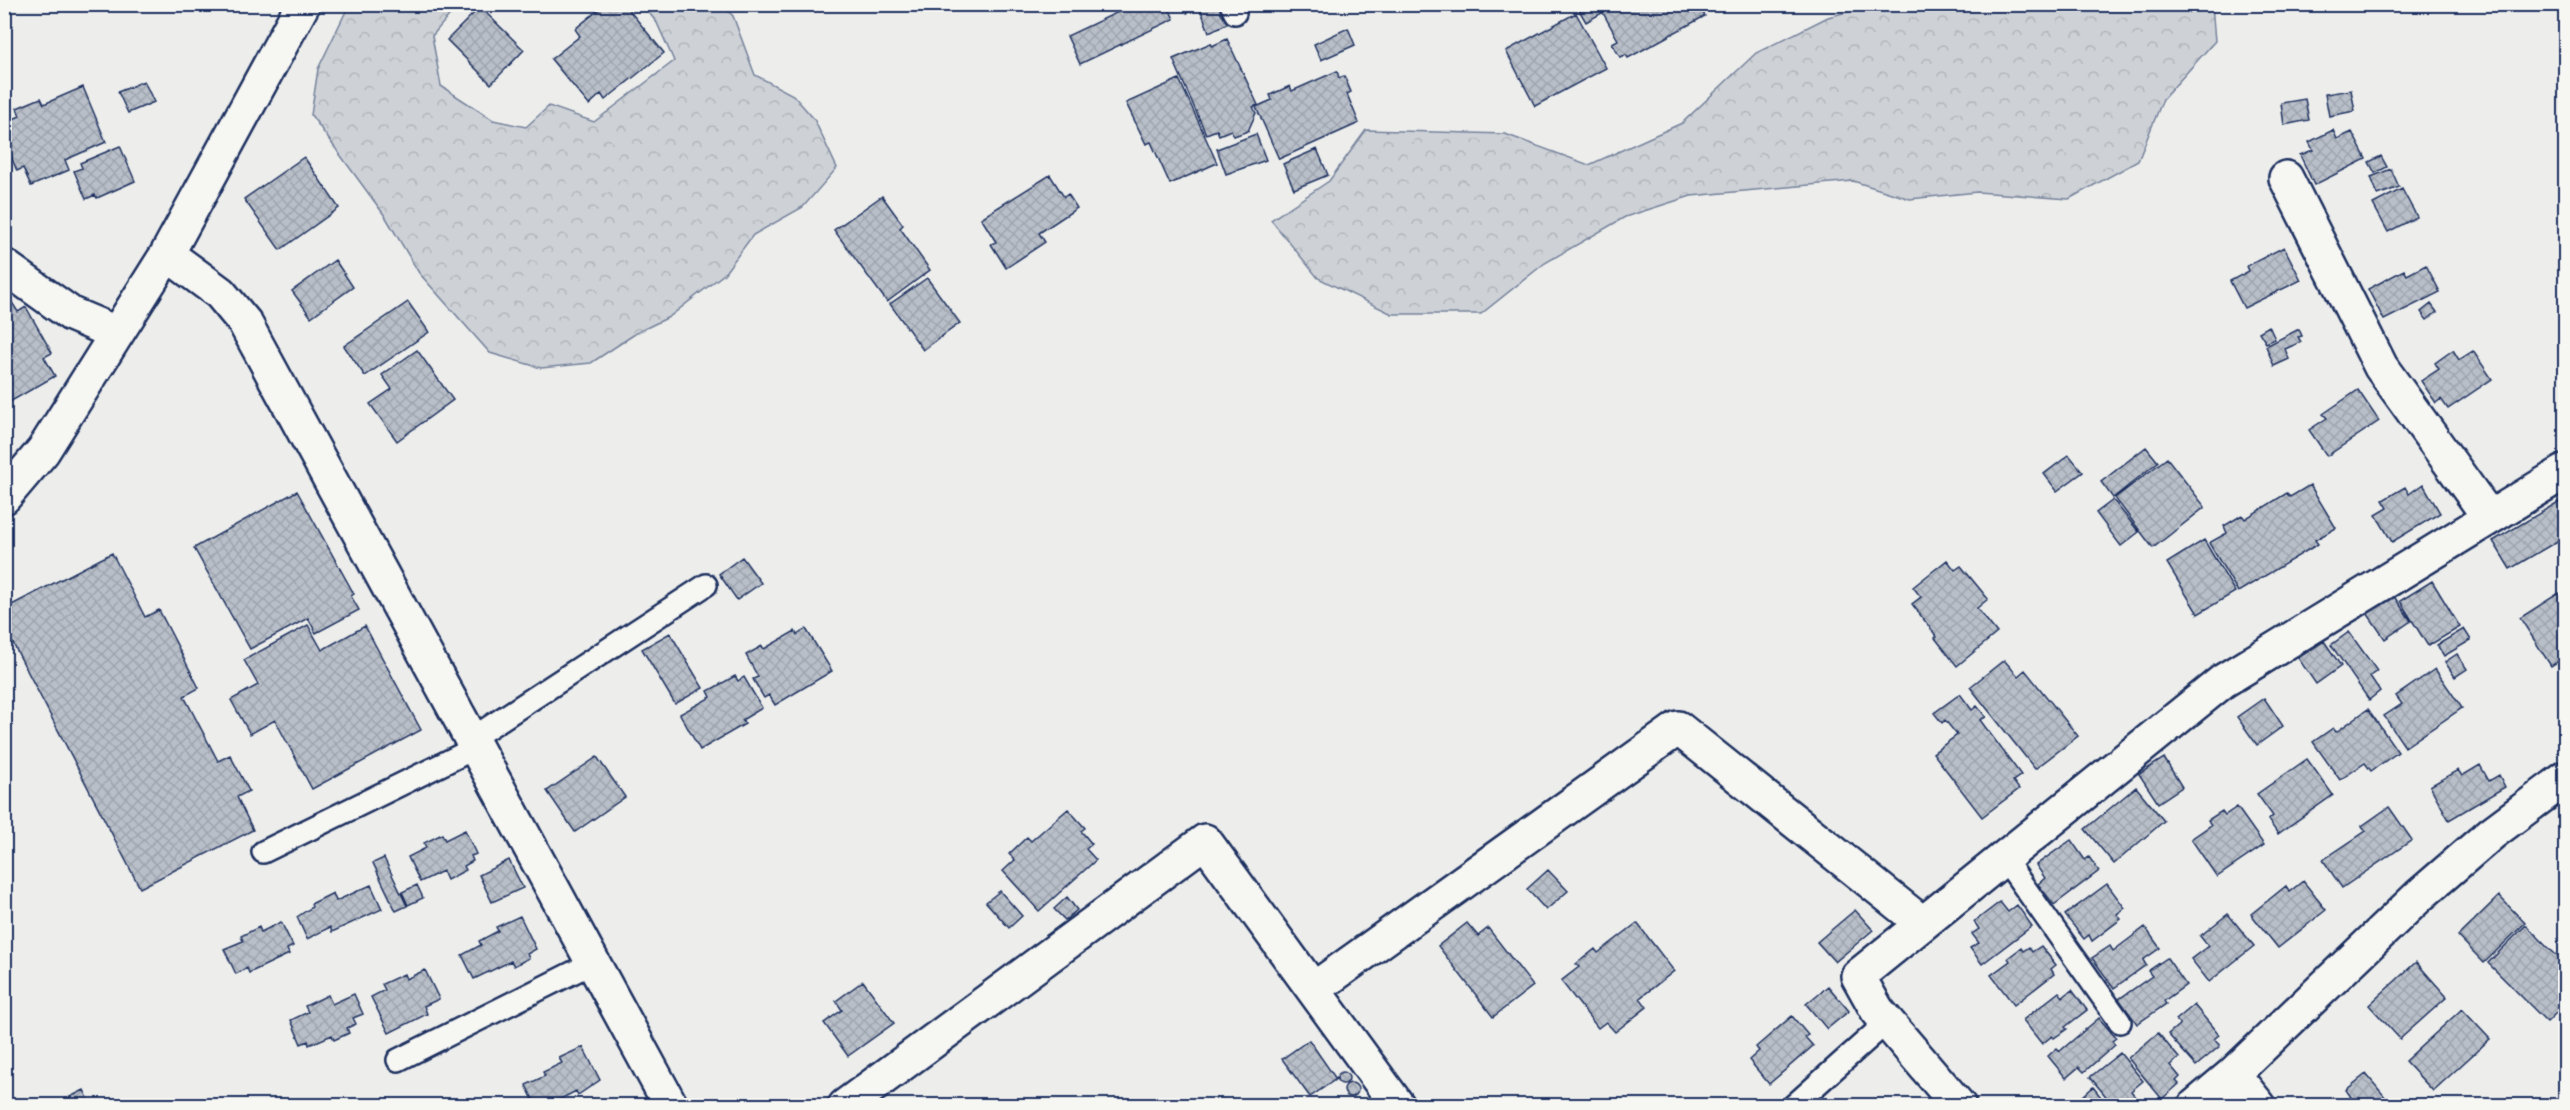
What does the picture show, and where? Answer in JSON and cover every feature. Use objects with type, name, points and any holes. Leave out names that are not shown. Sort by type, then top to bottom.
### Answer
[{"type":"street","points":[[4,497],[43,451],[167,254],[303,4]]},
{"type":"street","points":[[2286,178],[2381,367],[2489,517]]},
{"type":"street","points":[[167,254],[220,293],[245,323],[671,1106]]},
{"type":"street","points":[[4,266],[71,315],[116,333]]},
{"type":"street","points":[[1959,1106],[1876,1010],[1858,976],[2223,681],[2565,471]]},
{"type":"street","points":[[1314,989],[1678,728],[1922,923]]},
{"type":"street","points":[[2195,1106],[2233,1074],[2420,896],[2492,833],[2565,778]]},
{"type":"street","points":[[845,1106],[1205,841],[1398,1106]]},
{"type":"street","points":[[2233,1074],[2259,1106]]},
{"type":"lane","points":[[263,852],[473,743],[706,585]]},
{"type":"lane","points":[[2003,857],[2120,1022]]},
{"type":"lane","points":[[398,1060],[592,963]]},
{"type":"lane","points":[[1793,1106],[1887,1022]]},
{"type":"green space","points":[[1877,4],[2212,5],[2215,41],[2163,99],[2138,161],[2069,199],[1977,192],[1910,199],[1853,181],[1691,196],[1625,217],[1545,263],[1481,314],[1392,314],[1318,278],[1271,220],[1329,181],[1366,130],[1505,134],[1589,165],[1682,123],[1756,53],[1828,17]]},
{"type":"green space","points":[[349,5],[458,5],[432,36],[441,86],[493,120],[526,127],[549,106],[594,122],[674,61],[657,23],[643,5],[722,5],[733,16],[755,75],[793,95],[814,119],[837,168],[803,207],[753,235],[724,274],[669,317],[638,332],[591,363],[541,368],[490,353],[419,273],[385,216],[311,115],[318,69]]},
{"type":"building","points":[[606,4],[624,4],[664,53],[605,100],[601,94],[589,105],[551,59],[580,36],[575,29]]},
{"type":"building","points":[[1135,4],[1167,4],[1174,19],[1080,64],[1067,36]]},
{"type":"building","points":[[1183,4],[1223,4],[1231,22],[1209,32],[1200,8],[1187,13]]},
{"type":"building","points":[[1589,4],[1598,4],[1602,13],[1586,22],[1579,10]]},
{"type":"building","points":[[1613,4],[1698,4],[1705,16],[1628,58],[1626,55],[1620,57],[1612,43],[1618,40],[1602,11]]},
{"type":"building","points":[[480,7],[524,50],[491,84],[447,40]]},
{"type":"building","points":[[1576,13],[1606,68],[1535,106],[1506,51]]},
{"type":"building","points":[[1348,28],[1355,45],[1321,60],[1314,44]]},
{"type":"building","points":[[1227,39],[1258,105],[1253,107],[1256,113],[1248,131],[1234,136],[1231,130],[1219,135],[1217,130],[1206,134],[1173,59],[1211,43],[1212,46]]},
{"type":"building","points":[[1337,71],[1339,78],[1344,76],[1351,92],[1347,94],[1359,123],[1279,159],[1256,107],[1272,100],[1270,95],[1290,86],[1292,91]]},
{"type":"building","points":[[1179,79],[1217,163],[1170,184],[1151,142],[1146,144],[1126,103]]},
{"type":"building","points":[[144,81],[154,102],[128,113],[118,92]]},
{"type":"building","points":[[83,87],[106,142],[65,160],[69,170],[31,186],[23,168],[17,171],[8,149],[12,147],[4,132],[4,123],[20,116],[17,108],[41,98],[44,104]]},
{"type":"building","points":[[2351,90],[2355,111],[2329,116],[2325,94]]},
{"type":"building","points":[[2305,99],[2309,120],[2284,125],[2281,103]]},
{"type":"building","points":[[2333,130],[2337,139],[2352,132],[2366,159],[2314,185],[2300,155],[2313,150],[2309,142]]},
{"type":"building","points":[[1256,134],[1266,160],[1226,174],[1217,149]]},
{"type":"building","points":[[120,146],[135,181],[97,198],[95,195],[86,199],[74,171],[82,168],[80,163]]},
{"type":"building","points":[[1317,149],[1328,175],[1294,189],[1283,164]]},
{"type":"building","points":[[2381,156],[2387,167],[2375,173],[2369,162]]},
{"type":"building","points":[[304,157],[339,208],[280,250],[244,199]]},
{"type":"building","points":[[2391,169],[2399,187],[2378,195],[2371,177]]},
{"type":"building","points":[[1050,175],[1064,197],[1068,194],[1077,208],[1039,233],[1045,242],[1006,268],[991,244],[996,242],[981,218]]},
{"type":"building","points":[[2402,189],[2417,217],[2388,232],[2373,204]]},
{"type":"building","points":[[882,196],[903,225],[900,228],[930,270],[887,302],[834,230]]},
{"type":"building","points":[[2284,247],[2301,280],[2244,308],[2230,281],[2249,271],[2247,266]]},
{"type":"building","points":[[335,260],[353,287],[311,317],[292,291]]},
{"type":"building","points":[[2426,265],[2440,292],[2384,320],[2368,289],[2404,270],[2407,275]]},
{"type":"building","points":[[927,278],[960,323],[923,350],[890,304]]},
{"type":"building","points":[[6,293],[18,312],[26,307],[52,353],[44,357],[55,376],[8,403],[4,396],[4,294]]},
{"type":"building","points":[[408,302],[429,332],[365,376],[344,346]]},
{"type":"building","points":[[2431,304],[2437,312],[2427,320],[2421,312]]},
{"type":"building","points":[[2269,326],[2275,339],[2266,343],[2259,332]]},
{"type":"building","points":[[2299,329],[2302,336],[2298,337],[2301,342],[2285,349],[2289,359],[2274,366],[2266,346]]},
{"type":"building","points":[[417,350],[453,400],[397,441],[370,404],[392,389],[382,375]]},
{"type":"building","points":[[2453,350],[2459,360],[2473,351],[2492,379],[2448,409],[2441,399],[2436,403],[2421,381],[2439,369],[2435,363]]},
{"type":"building","points":[[2358,390],[2379,421],[2327,456],[2309,430],[2327,418],[2323,414]]},
{"type":"building","points":[[2146,447],[2158,462],[2113,498],[2101,482]]},
{"type":"building","points":[[2069,455],[2083,472],[2057,491],[2044,474]]},
{"type":"building","points":[[2167,458],[2205,507],[2153,548],[2115,498]]},
{"type":"building","points":[[2423,484],[2440,513],[2392,542],[2376,515],[2388,508],[2383,500],[2405,487],[2409,494]]},
{"type":"building","points":[[2310,485],[2336,528],[2315,540],[2318,544],[2238,592],[2209,543],[2227,533],[2224,526],[2242,515],[2245,519],[2287,493],[2290,497]]},
{"type":"building","points":[[297,491],[354,594],[351,596],[359,610],[316,633],[308,618],[250,649],[194,548]]},
{"type":"building","points":[[2113,500],[2139,532],[2121,546],[2096,513]]},
{"type":"building","points":[[2560,501],[2566,509],[2566,536],[2510,569],[2493,541]]},
{"type":"building","points":[[2204,540],[2235,592],[2198,614],[2167,563]]},
{"type":"building","points":[[112,553],[145,617],[159,610],[199,688],[184,696],[218,761],[230,755],[249,791],[237,797],[253,830],[140,888],[4,626],[4,609]]},
{"type":"building","points":[[742,557],[761,583],[737,600],[719,574]]},
{"type":"building","points":[[1947,560],[1955,570],[1961,566],[1988,599],[1977,608],[1997,633],[1957,666],[1912,604],[1921,597],[1913,587]]},
{"type":"building","points":[[2432,581],[2460,627],[2428,646],[2400,601]]},
{"type":"building","points":[[2559,593],[2562,597],[2566,595],[2566,656],[2551,666],[2520,618]]},
{"type":"building","points":[[2393,595],[2411,621],[2385,639],[2367,613]]},
{"type":"building","points":[[308,625],[322,650],[365,626],[421,730],[312,789],[275,720],[250,734],[231,700],[258,685],[244,660]]},
{"type":"building","points":[[806,629],[832,671],[775,705],[769,695],[764,698],[753,679],[758,677],[746,655],[762,646],[764,649],[795,631],[797,635]]},
{"type":"building","points":[[2464,629],[2471,640],[2444,656],[2437,645]]},
{"type":"building","points":[[2349,632],[2377,671],[2370,676],[2380,691],[2369,700],[2331,645]]},
{"type":"building","points":[[670,633],[703,688],[675,704],[642,649]]},
{"type":"building","points":[[2324,641],[2341,666],[2316,684],[2298,658]]},
{"type":"building","points":[[2457,654],[2467,669],[2455,677],[2445,662]]},
{"type":"building","points":[[2004,660],[2018,676],[2025,670],[2078,736],[2035,769],[1970,687]]},
{"type":"building","points":[[2435,669],[2462,708],[2405,747],[2384,716],[2402,704],[2396,696]]},
{"type":"building","points":[[735,676],[738,681],[744,677],[762,708],[742,720],[745,724],[700,750],[680,714],[711,697],[708,691]]},
{"type":"building","points":[[1960,694],[1972,710],[1977,706],[1986,717],[1980,720],[2021,775],[2013,781],[2019,789],[1982,817],[1933,753],[1957,735],[1945,720],[1942,723],[1934,713]]},
{"type":"building","points":[[2264,698],[2283,726],[2257,745],[2237,717]]},
{"type":"building","points":[[2368,709],[2398,752],[2371,771],[2365,763],[2340,780],[2313,742],[2333,728],[2336,732]]},
{"type":"building","points":[[597,757],[625,797],[575,832],[547,791]]},
{"type":"building","points":[[2164,758],[2182,787],[2158,803],[2139,774]]},
{"type":"building","points":[[2307,759],[2333,795],[2278,834],[2268,820],[2273,816],[2257,794]]},
{"type":"building","points":[[2480,765],[2489,781],[2499,775],[2505,787],[2449,820],[2430,786],[2458,770],[2462,776]]},
{"type":"building","points":[[2136,787],[2164,821],[2114,864],[2085,829]]},
{"type":"building","points":[[2237,807],[2264,845],[2217,877],[2191,839],[2211,825],[2208,820],[2222,811],[2225,815]]},
{"type":"building","points":[[2389,807],[2412,840],[2342,888],[2323,860],[2366,831],[2362,826]]},
{"type":"building","points":[[1068,809],[1085,828],[1081,831],[1092,844],[1086,849],[1096,860],[1039,911],[1003,871],[1015,860],[1009,854],[1027,837],[1031,841]]},
{"type":"building","points":[[465,830],[476,854],[471,856],[473,861],[464,866],[466,870],[447,880],[443,871],[420,882],[408,857],[426,848],[424,843],[442,834],[445,840]]},
{"type":"building","points":[[2071,840],[2085,860],[2089,857],[2099,871],[2054,905],[2038,884],[2045,878],[2036,865]]},
{"type":"building","points":[[384,858],[407,906],[396,911],[373,863]]},
{"type":"building","points":[[509,860],[523,888],[492,902],[479,875]]},
{"type":"building","points":[[1548,870],[1568,891],[1546,910],[1527,889]]},
{"type":"building","points":[[2303,881],[2326,910],[2278,948],[2251,914],[2286,886],[2289,892]]},
{"type":"building","points":[[2107,884],[2125,908],[2117,914],[2121,919],[2092,941],[2089,935],[2084,939],[2065,915]]},
{"type":"building","points":[[371,885],[382,909],[332,932],[330,927],[307,939],[297,917],[312,907],[311,904],[333,893],[336,901]]},
{"type":"building","points":[[417,885],[423,898],[408,905],[402,892]]},
{"type":"building","points":[[1000,891],[1022,916],[1009,928],[986,902]]},
{"type":"building","points":[[2499,896],[2525,923],[2484,963],[2458,936]]},
{"type":"building","points":[[1067,897],[1077,910],[1065,920],[1054,909]]},
{"type":"building","points":[[2000,902],[2008,912],[2017,905],[2032,926],[1982,964],[1970,948],[1979,943],[1972,934],[1979,929],[1974,922]]},
{"type":"building","points":[[1855,910],[1873,930],[1835,962],[1817,942]]},
{"type":"building","points":[[2228,914],[2254,946],[2209,982],[2191,959],[2208,946],[2200,936]]},
{"type":"building","points":[[520,916],[536,949],[527,954],[529,958],[514,966],[511,961],[474,979],[462,955],[481,945],[479,941],[498,931],[496,927]]},
{"type":"building","points":[[281,922],[293,946],[287,949],[289,954],[249,973],[247,968],[236,974],[224,949],[243,941],[241,936],[259,927],[261,932]]},
{"type":"building","points":[[1467,923],[1478,936],[1488,928],[1533,986],[1493,1017],[1438,946]]},
{"type":"building","points":[[1637,923],[1674,971],[1640,998],[1647,1007],[1615,1032],[1606,1022],[1598,1028],[1561,981],[1579,967],[1576,964],[1595,949],[1598,953]]},
{"type":"building","points":[[2526,925],[2566,965],[2566,1003],[2547,1022],[2488,963]]},
{"type":"building","points":[[2145,927],[2160,948],[2143,960],[2146,965],[2114,988],[2092,958],[2110,946],[2113,951]]},
{"type":"building","points":[[2041,946],[2056,965],[2051,969],[2054,974],[2014,1005],[1991,975],[2010,961],[2008,958],[2021,948],[2023,951],[2029,947],[2032,952]]},
{"type":"building","points":[[2167,958],[2186,985],[2164,1001],[2166,1004],[2137,1024],[2119,999],[2152,976],[2148,971]]},
{"type":"building","points":[[2416,962],[2447,997],[2400,1039],[2369,1005]]},
{"type":"building","points":[[425,970],[439,999],[424,1006],[427,1014],[389,1033],[371,997],[385,990],[382,984],[404,974],[406,979]]},
{"type":"building","points":[[863,981],[894,1023],[848,1056],[824,1023],[842,1010],[836,1001]]},
{"type":"building","points":[[1828,986],[1849,1011],[1827,1029],[1806,1004]]},
{"type":"building","points":[[2072,990],[2087,1010],[2065,1027],[2067,1029],[2042,1044],[2023,1020],[2059,992],[2063,997]]},
{"type":"building","points":[[354,994],[363,1014],[353,1018],[356,1024],[347,1028],[349,1033],[334,1040],[332,1035],[309,1045],[308,1041],[301,1044],[291,1020],[308,1012],[305,1006],[328,995],[332,1004]]},
{"type":"building","points":[[2194,1005],[2219,1035],[2214,1039],[2220,1046],[2196,1066],[2168,1034],[2180,1024],[2176,1020]]},
{"type":"building","points":[[2462,1009],[2490,1039],[2433,1091],[2405,1061]]},
{"type":"building","points":[[1792,1016],[1808,1035],[1805,1037],[1813,1046],[1769,1084],[1749,1060],[1759,1051],[1756,1047]]},
{"type":"building","points":[[2099,1018],[2116,1038],[2112,1041],[2115,1045],[2084,1072],[2079,1067],[2066,1078],[2048,1056],[2057,1048],[2060,1051]]},
{"type":"building","points":[[2158,1033],[2179,1058],[2170,1065],[2180,1077],[2176,1081],[2179,1084],[2162,1099],[2128,1058]]},
{"type":"building","points":[[1309,1040],[1336,1079],[1310,1097],[1282,1059]]},
{"type":"building","points":[[583,1047],[600,1080],[578,1095],[576,1091],[547,1106],[536,1106],[526,1085],[545,1076],[543,1072],[562,1063],[559,1058]]},
{"type":"building","points":[[2120,1053],[2143,1081],[2131,1091],[2139,1101],[2133,1106],[2114,1106],[2090,1077]]},
{"type":"building","points":[[1345,1072],[1348,1073],[1348,1083],[1341,1084],[1338,1083],[1337,1076],[1338,1073]]},
{"type":"building","points":[[2366,1074],[2391,1104],[2340,1106],[2351,1097],[2346,1090]]},
{"type":"building","points":[[1351,1083],[1356,1085],[1358,1090],[1356,1095],[1351,1097],[1346,1095],[1344,1090],[1346,1085]]},
{"type":"building","points":[[2093,1087],[2108,1106],[2073,1106],[2073,1105]]},
{"type":"building","points":[[84,1090],[92,1106],[52,1106]]}]
